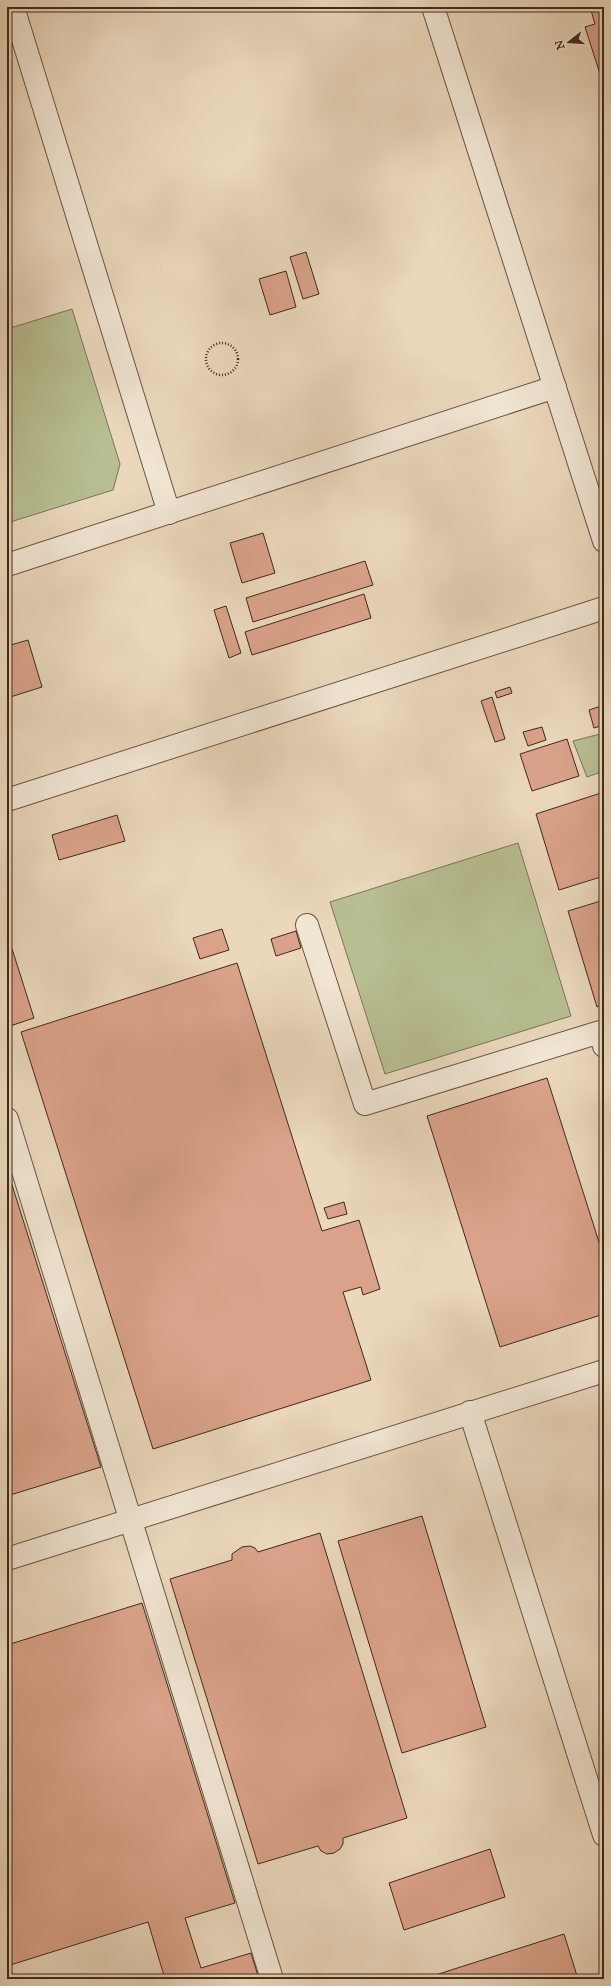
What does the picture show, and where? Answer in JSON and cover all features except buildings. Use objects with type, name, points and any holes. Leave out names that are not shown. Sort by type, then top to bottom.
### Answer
[{"type":"street","points":[[13,7],[169,513]]},
{"type":"street","points":[[433,7],[604,542]]},
{"type":"street","points":[[7,565],[555,388]]},
{"type":"street","points":[[7,800],[604,608]]},
{"type":"street","points":[[308,925],[365,1104],[600,1032],[604,1046]]},
{"type":"street","points":[[7,1120],[272,1979]]},
{"type":"street","points":[[7,1559],[604,1371]]},
{"type":"street","points":[[470,1412],[604,1835]]},
{"type":"path","points":[[215,344],[229,344],[237,354],[238,360],[236,368],[231,373],[217,375],[212,372],[207,365],[206,358],[209,349],[215,344]]},
{"type":"green space","points":[[72,309],[120,464],[113,490],[7,523],[7,329]]},
{"type":"green space","points":[[604,733],[604,771],[587,777],[573,741]]},
{"type":"green space","points":[[518,843],[571,1016],[385,1074],[330,902]]}]
